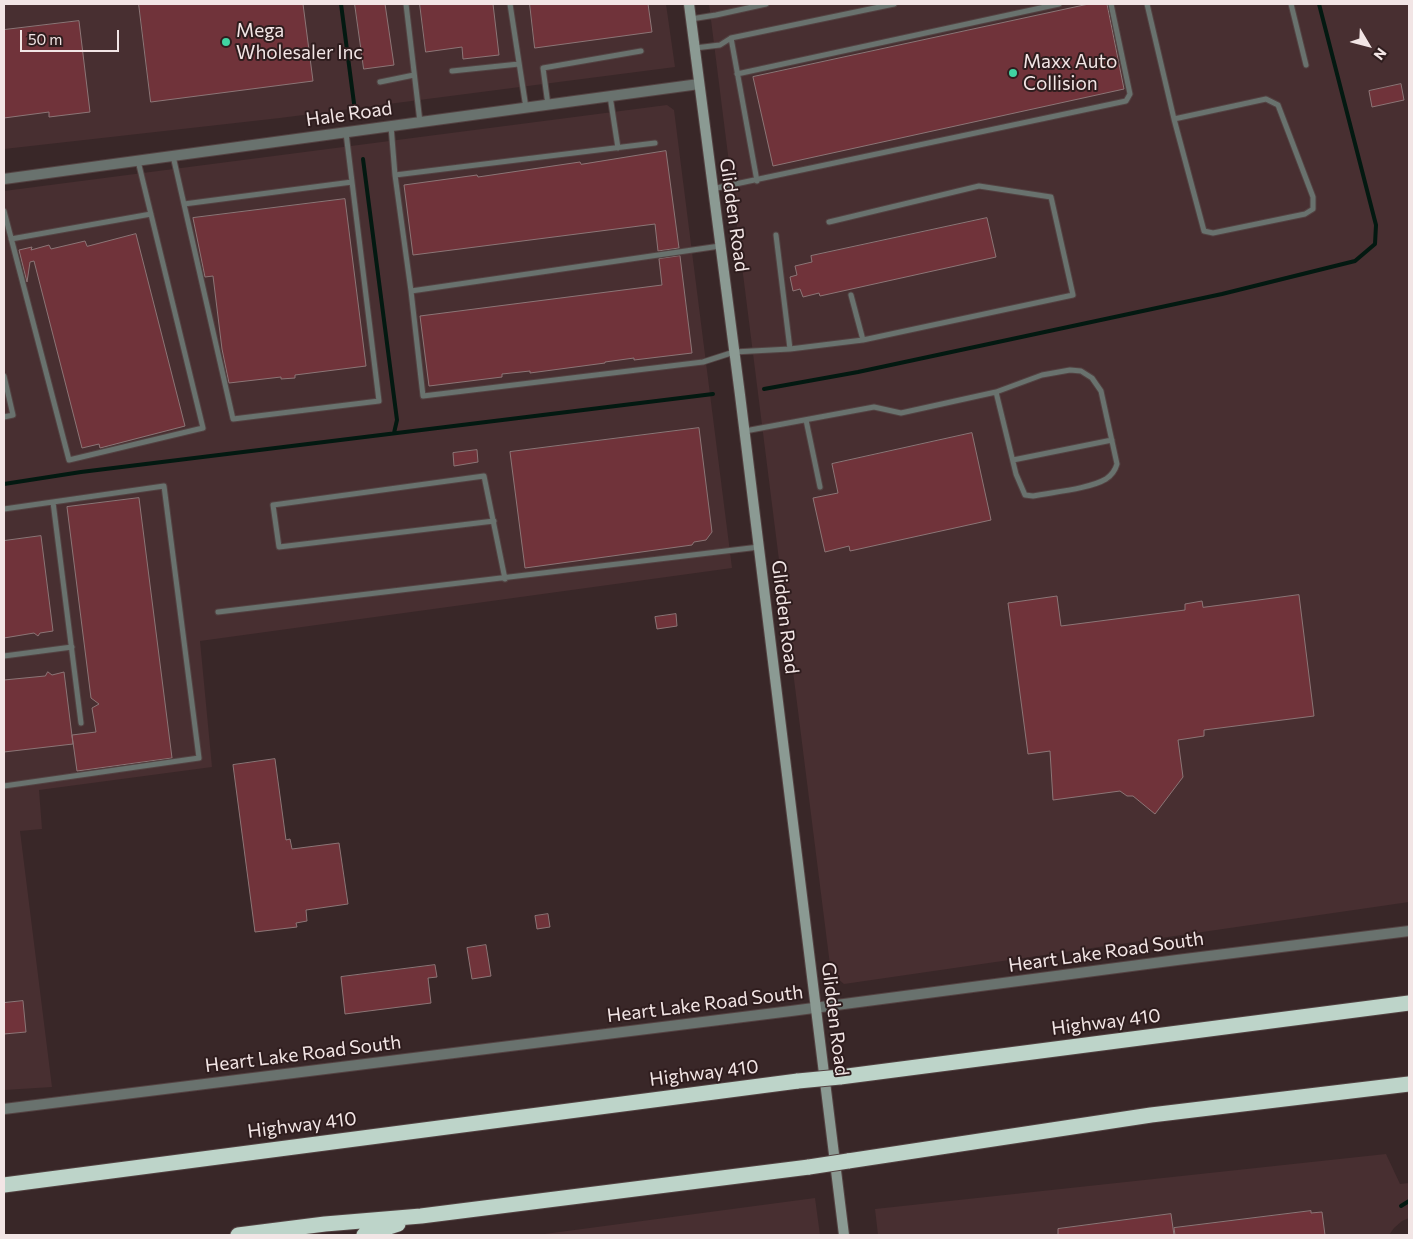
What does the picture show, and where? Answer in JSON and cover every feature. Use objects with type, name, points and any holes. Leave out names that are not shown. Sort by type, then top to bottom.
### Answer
[{"type":"highway","name":"Highway 410","points":[[6,1184],[1409,1003]]},
{"type":"highway","points":[[238,1235],[325,1224],[421,1216],[809,1167],[1151,1115],[1409,1084]]},
{"type":"highway","points":[[364,1235],[421,1216]]},
{"type":"street","name":"Glidden Road","points":[[689,4],[759,547],[844,1235]]},
{"type":"street","name":"Hale Road","points":[[4,179],[698,84]]},
{"type":"street","name":"Heart Lake Road South","points":[[4,1109],[816,1008],[1158,962],[1409,931]]},
{"type":"lane","points":[[406,4],[420,122]]},
{"type":"lane","points":[[510,4],[526,108]]},
{"type":"lane","points":[[691,19],[746,6],[766,4]]},
{"type":"lane","points":[[694,48],[720,45],[731,38],[894,4]]},
{"type":"lane","points":[[738,74],[1059,4]]},
{"type":"lane","points":[[712,189],[757,181],[1126,101],[1130,94],[1111,4]]},
{"type":"lane","points":[[1147,4],[1174,119],[1204,230],[1213,233],[1305,214],[1314,209],[1313,197],[1278,105],[1266,99],[1174,119]]},
{"type":"lane","points":[[1291,4],[1306,65]]},
{"type":"lane","points":[[731,38],[757,181]]},
{"type":"lane","points":[[548,105],[543,68],[641,51]]},
{"type":"lane","points":[[452,71],[519,64]]},
{"type":"lane","points":[[380,82],[414,75]]},
{"type":"lane","points":[[610,96],[618,148]]},
{"type":"lane","points":[[391,126],[423,396],[703,362],[734,352],[790,349],[862,340],[1073,295],[1050,197],[979,186],[829,222]]},
{"type":"lane","points":[[173,156],[233,419],[379,401],[346,132]]},
{"type":"lane","points":[[396,175],[655,143]]},
{"type":"lane","points":[[4,211],[69,460],[203,428],[138,160]]},
{"type":"lane","points":[[184,204],[352,182]]},
{"type":"lane","points":[[11,239],[151,214]]},
{"type":"lane","points":[[776,235],[790,349]]},
{"type":"lane","points":[[411,291],[720,246]]},
{"type":"lane","points":[[851,295],[862,340]]},
{"type":"lane","points":[[744,431],[874,407],[901,413],[996,392],[1042,375],[1070,370],[1081,371],[1092,378],[1101,391],[1117,464],[1115,472],[1107,479],[1096,484],[1033,496],[1025,495],[1021,488],[1013,460],[996,392]]},
{"type":"lane","points":[[4,376],[13,415],[4,417]]},
{"type":"lane","points":[[806,420],[820,487]]},
{"type":"lane","points":[[1013,460],[1112,440]]},
{"type":"lane","points":[[494,521],[279,547],[273,506],[484,476],[494,521],[505,578]]},
{"type":"lane","points":[[4,509],[164,486],[199,758],[4,786]]},
{"type":"lane","points":[[53,502],[81,723]]},
{"type":"lane","points":[[218,612],[759,547]]},
{"type":"lane","points":[[4,656],[72,647]]},
{"type":"shaded area","points":[[4,4],[666,4],[675,67],[280,118],[4,149]]},
{"type":"shaded area","points":[[709,4],[1409,4],[1409,902],[844,984],[831,973]]},
{"type":"shaded area","points":[[667,105],[674,110],[732,568],[200,641],[212,767],[39,790],[42,829],[20,831],[52,1087],[4,1090],[4,191]]},
{"type":"shaded area","points":[[1386,1154],[1400,1184],[1409,1183],[1409,1218],[1402,1221],[1389,1235],[878,1235],[875,1209]]},
{"type":"shaded area","points":[[815,1198],[820,1235],[537,1235]]},
{"type":"building","name":"Mega Wholesaler Inc","points":[[139,4],[303,4],[313,81],[151,102]]},
{"type":"building","points":[[355,4],[385,4],[394,65],[364,69]]},
{"type":"building","points":[[420,4],[493,4],[499,55],[463,59],[462,47],[426,52]]},
{"type":"building","points":[[530,4],[648,4],[652,32],[535,48]]},
{"type":"building","points":[[1089,4],[1107,4],[1124,89],[773,166],[753,77]]},
{"type":"building","points":[[79,21],[90,112],[49,117],[49,112],[4,118],[4,30]]},
{"type":"building","points":[[1401,84],[1404,100],[1372,107],[1369,91]]},
{"type":"building","points":[[666,151],[679,248],[658,251],[655,224],[413,255],[404,185],[477,175],[478,177],[580,162],[581,164]]},
{"type":"building","points":[[345,199],[366,366],[295,375],[295,378],[281,379],[281,377],[229,383],[222,349],[213,276],[205,277],[193,218]]},
{"type":"building","points":[[987,218],[996,257],[820,296],[819,293],[803,297],[800,289],[793,291],[790,277],[797,275],[795,266],[812,262],[811,256]]},
{"type":"building","points":[[136,234],[185,426],[100,448],[99,444],[82,448],[34,261],[30,262],[27,282],[19,250],[32,247],[31,250],[49,245],[51,249],[85,241],[87,246]]},
{"type":"building","points":[[680,256],[692,353],[634,360],[634,358],[530,373],[530,371],[502,374],[502,377],[429,386],[420,316],[662,285],[659,259]]},
{"type":"building","points":[[699,428],[712,532],[706,540],[694,542],[692,545],[525,568],[510,452]]},
{"type":"building","points":[[972,433],[991,520],[850,551],[849,546],[825,552],[813,498],[838,493],[832,464]]},
{"type":"building","points":[[477,450],[478,462],[454,466],[453,453]]},
{"type":"building","points":[[139,498],[172,758],[77,771],[72,735],[96,732],[92,708],[99,704],[91,698],[67,507]]},
{"type":"building","points":[[41,536],[53,631],[40,633],[38,636],[34,633],[4,638],[4,541]]},
{"type":"building","points":[[1299,595],[1314,716],[1204,730],[1204,736],[1178,740],[1183,777],[1155,814],[1133,796],[1127,796],[1120,791],[1053,800],[1050,751],[1028,754],[1008,603],[1057,596],[1061,626],[1185,610],[1185,604],[1202,601],[1203,607]]},
{"type":"building","points":[[676,614],[677,626],[657,629],[655,617]]},
{"type":"building","points":[[48,672],[52,675],[64,672],[73,744],[4,752],[4,680],[45,676]]},
{"type":"building","points":[[275,759],[286,840],[290,839],[292,849],[339,843],[348,904],[306,910],[307,921],[296,923],[297,927],[255,932],[233,765]]},
{"type":"building","points":[[548,914],[550,927],[537,929],[535,916]]},
{"type":"building","points":[[486,945],[491,976],[472,979],[467,948]]},
{"type":"building","points":[[435,965],[437,977],[428,978],[431,1003],[345,1014],[341,977]]},
{"type":"building","points":[[23,1001],[26,1032],[4,1034],[4,1003]]},
{"type":"building","points":[[1311,1211],[1311,1213],[1322,1212],[1325,1235],[1175,1235],[1174,1228]]},
{"type":"building","points":[[1171,1214],[1174,1235],[1058,1235],[1058,1229]]},
{"type":"waterway","points":[[341,4],[355,111]]},
{"type":"waterway","points":[[764,389],[858,372],[1222,294],[1355,261],[1375,244],[1376,225],[1319,4]]},
{"type":"waterway","points":[[363,159],[397,420],[394,433]]},
{"type":"waterway","points":[[4,484],[81,472],[713,394]]},
{"type":"waterway","points":[[1401,1206],[1409,1201]]},
{"type":"place","name":"Mega Wholesaler Inc","points":[[226,42]]},
{"type":"place","name":"Maxx Auto Collision","points":[[1013,73]]}]
